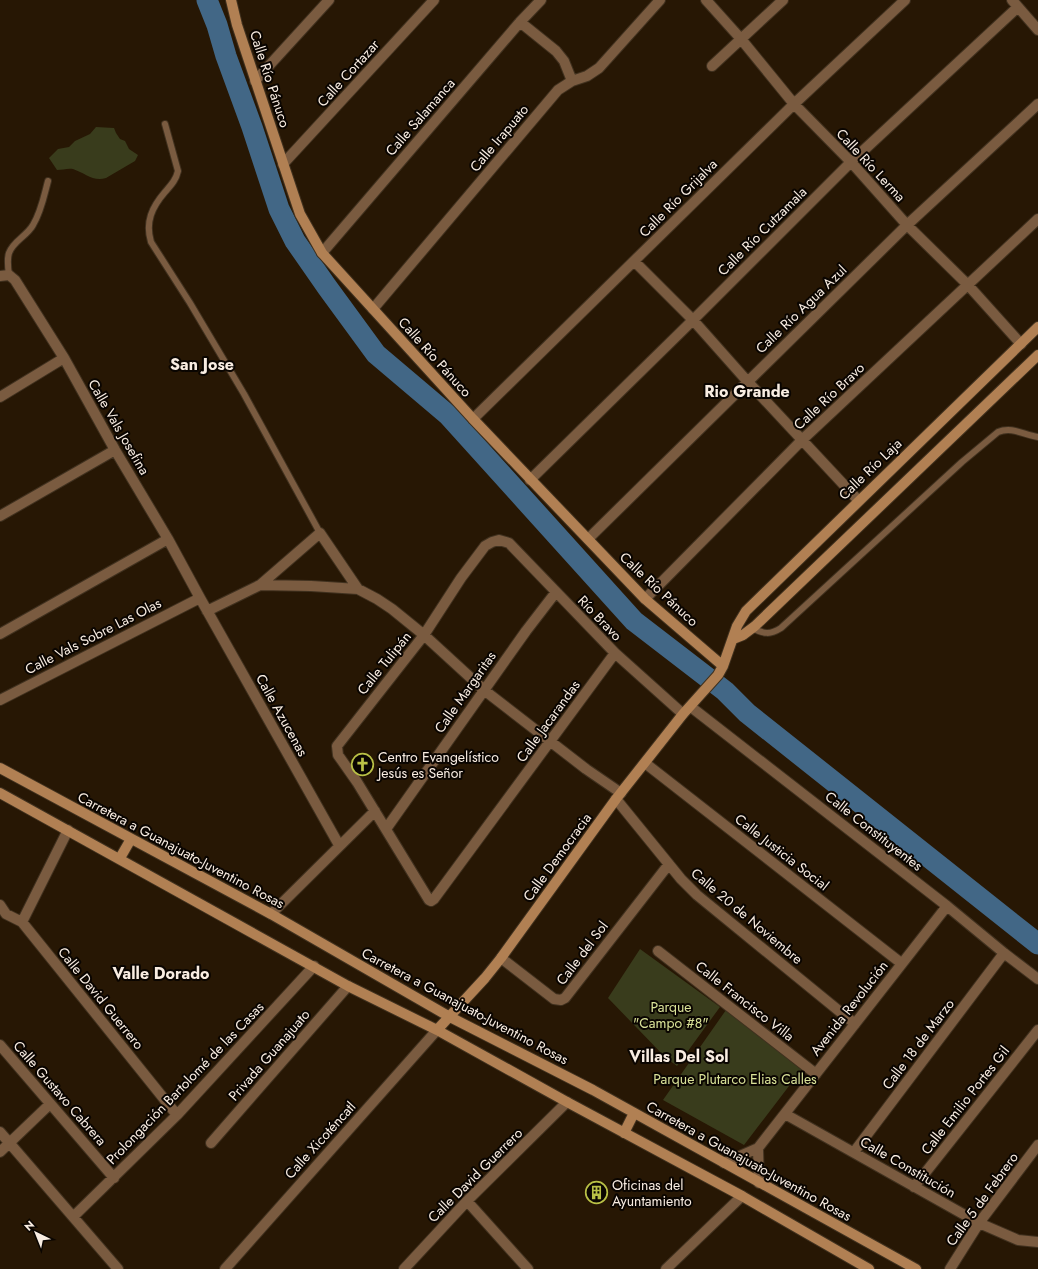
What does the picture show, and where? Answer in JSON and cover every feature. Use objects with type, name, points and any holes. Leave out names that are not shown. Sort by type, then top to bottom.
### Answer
[{"type":"street","name":"Calle Río Pánuco","points":[[231,0],[255,81],[300,214],[322,253],[473,419],[645,599],[723,666]]},
{"type":"street","points":[[255,81],[329,0]]},
{"type":"street","name":"Calle Cortazar","points":[[283,164],[434,0]]},
{"type":"street","name":"Calle Salamanca","points":[[322,253],[520,22],[541,0]]},
{"type":"street","name":"Calle Irapuato","points":[[372,309],[558,90],[572,81],[587,76],[599,68],[660,0]]},
{"type":"street","name":"Calle Río Lerma","points":[[706,0],[741,39],[794,104],[851,162],[907,226],[968,285],[1020,344]]},
{"type":"street","points":[[712,66],[783,0]]},
{"type":"street","name":"Calle Río Grijalva","points":[[473,419],[794,104],[905,0]]},
{"type":"street","points":[[1015,4],[1038,30]]},
{"type":"street","name":"Calle Río Cutzamala","points":[[530,480],[851,162],[1015,4]]},
{"type":"street","points":[[520,22],[556,51],[564,61],[572,81]]},
{"type":"street","name":"Calle Río Agua Azul","points":[[588,539],[907,226],[1038,104]]},
{"type":"street","name":"Calle Río Bravo","points":[[645,599],[803,440],[1038,219]]},
{"type":"street","points":[[634,261],[693,320],[748,382],[858,500]]},
{"type":"street","name":"Calle Vals Josefina","points":[[4,275],[15,280],[64,358],[115,450],[168,539],[200,598]]},
{"type":"street","name":"Calle Río Laja","points":[[718,675],[723,666],[737,626],[746,611],[858,500],[1038,327]]},
{"type":"street","points":[[733,639],[743,635],[752,628],[1038,355]]},
{"type":"street","points":[[0,397],[64,358]]},
{"type":"street","points":[[0,516],[115,450]]},
{"type":"street","points":[[208,612],[260,585],[320,533],[358,589]]},
{"type":"street","points":[[0,634],[168,539]]},
{"type":"street","name":"Río Bravo","points":[[498,540],[509,543],[615,653],[683,714]]},
{"type":"street","name":"Calle Tulipán","points":[[375,811],[338,755],[337,746],[424,635],[461,578],[485,546],[498,540]]},
{"type":"street","points":[[260,585],[358,589]]},
{"type":"street","name":"Calle 20 de Noviembre","points":[[358,589],[377,599],[424,635],[484,690],[619,796],[642,833],[681,879],[697,895],[855,1024]]},
{"type":"street","name":"Calle Margaritas","points":[[386,829],[526,631],[556,592]]},
{"type":"street","name":"Calle Azucenas","points":[[200,598],[339,845]]},
{"type":"street","name":"Calle Vals Sobre Las Olas","points":[[1,698],[200,598]]},
{"type":"street","name":"Calle Jacarandas","points":[[386,829],[428,899],[431,901],[434,899],[615,653]]},
{"type":"street","name":"Calle Democracia","points":[[437,1030],[501,958],[619,796],[683,714],[691,707],[718,675]]},
{"type":"street","name":"Calle Constituyentes","points":[[691,707],[947,906],[1038,979]]},
{"type":"street","name":"Calle Justicia Social","points":[[645,763],[901,963]]},
{"type":"street","name":"Carretera a Guanajuato-Juventino Rosas","points":[[0,768],[271,914],[450,1017],[593,1090],[916,1269]]},
{"type":"street","points":[[0,793],[120,858],[348,986],[437,1030],[742,1196],[856,1266],[869,1269]]},
{"type":"street","points":[[271,914],[375,811],[386,829]]},
{"type":"street","points":[[22,922],[68,830]]},
{"type":"street","points":[[120,858],[131,839]]},
{"type":"street","name":"Calle del Sol","points":[[501,958],[554,999],[561,1000],[565,998],[669,864]]},
{"type":"street","name":"Calle David Guerrero","points":[[0,905],[3,917],[22,922],[177,1115]]},
{"type":"street","name":"Avenida Revolución","points":[[724,1163],[758,1148],[947,906]]},
{"type":"street","name":"Calle Francisco Villa","points":[[658,951],[816,1074]]},
{"type":"street","name":"Calle 18 de Marzo","points":[[854,1152],[1004,953]]},
{"type":"street","name":"Prolongación Bartolomé de las Casas","points":[[74,1216],[177,1115],[314,966]]},
{"type":"street","name":"Privada Guanajuato","points":[[211,1143],[348,986]]},
{"type":"street","name":"Calle Xicoténcatl","points":[[225,1269],[437,1030]]},
{"type":"street","name":"Calle Emilio Portes Gil","points":[[914,1187],[1038,1030]]},
{"type":"street","name":"Calle Gustavo Cabrera","points":[[0,1045],[114,1178]]},
{"type":"street","name":"Calle David Guerrero","points":[[404,1269],[467,1201],[567,1102]]},
{"type":"street","points":[[0,1152],[50,1104]]},
{"type":"street","points":[[624,1133],[634,1113]]},
{"type":"street","name":"Calle Constitución","points":[[784,1114],[979,1223],[1018,1240],[1038,1242]]},
{"type":"street","points":[[0,1132],[74,1216],[118,1269]]},
{"type":"street","name":"Calle 5 de Febrero","points":[[950,1269],[979,1223],[1038,1146]]},
{"type":"street","points":[[758,1148],[759,1183]]},
{"type":"street","points":[[666,1269],[742,1196]]},
{"type":"street","points":[[467,1201],[528,1269]]},
{"type":"lane","points":[[165,124],[178,171],[174,182],[151,211],[148,233],[151,242],[190,303],[244,394],[320,533]]},
{"type":"lane","points":[[4,275],[8,254],[33,226],[38,215],[48,181]]},
{"type":"lane","points":[[752,628],[763,634],[775,632],[781,628],[956,467],[998,432],[1005,429],[1010,429],[1038,437]]},
{"type":"green space","points":[[96,127],[114,128],[120,139],[125,141],[129,149],[138,155],[135,161],[106,178],[101,179],[93,178],[73,169],[57,170],[49,158],[58,149],[69,147],[75,141],[90,134]]},
{"type":"green space","name":"Parque \"Campo #8\"","points":[[640,949],[720,1007],[677,1066],[665,1057],[608,998]]},
{"type":"green space","name":"Parque Plutarco Elias Calles","points":[[726,1010],[802,1069],[744,1145],[663,1100]]},
{"type":"waterway","points":[[207,0],[217,25],[226,56],[252,127],[279,209],[295,241],[376,354],[448,415],[634,621],[725,691],[747,713],[1038,944]]},
{"type":"place","name":"Centro Evangelístico Jesús es Señor","points":[[363,765]]},
{"type":"place","name":"Oficinas del Ayuntamiento","points":[[597,1193]]},
{"type":"district","name":"San Jose","points":[[202,364]]},
{"type":"district","name":"Rio Grande","points":[[747,391]]},
{"type":"district","name":"Valle Dorado","points":[[161,973]]},
{"type":"district","name":"Villas Del Sol","points":[[679,1056]]}]
